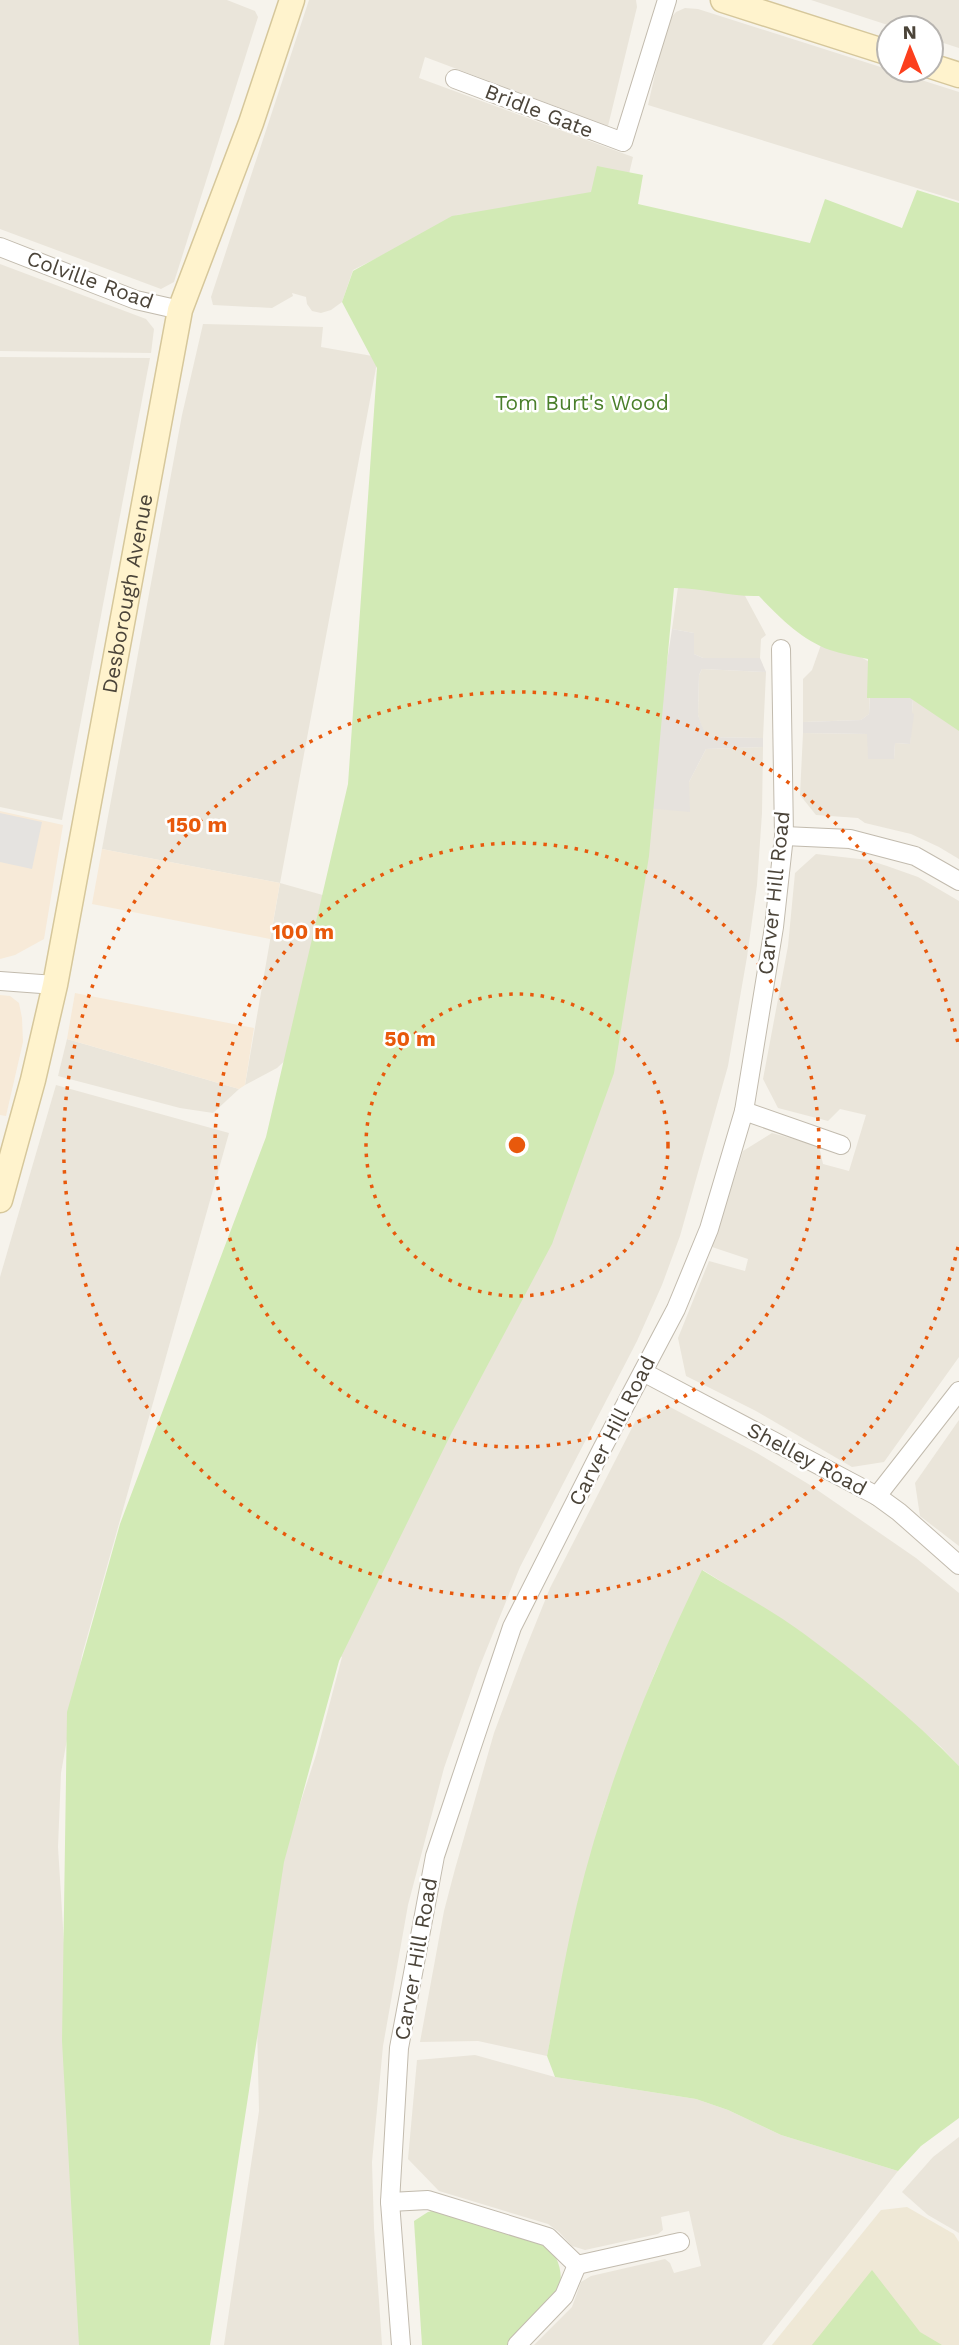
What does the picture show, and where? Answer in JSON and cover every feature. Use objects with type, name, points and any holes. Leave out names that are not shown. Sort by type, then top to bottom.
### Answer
[{"type":"street","name":"Bridle Gate","points":[[455,79],[623,142],[667,0]]},
{"type":"street","points":[[723,0],[875,49]]},
{"type":"street","name":"Desborough Avenue","points":[[0,1200],[33,1080],[55,985],[180,310],[251,123],[289,1]]},
{"type":"street","name":"Colville Road","points":[[0,247],[136,299],[180,310]]},
{"type":"street","name":"Carver Hill Road","points":[[401,2345],[390,2203],[399,2048],[435,1856],[512,1628],[676,1309],[709,1229],[744,1111],[774,927],[784,836],[781,649]]},
{"type":"street","points":[[784,836],[850,839],[915,856],[959,881]]},
{"type":"street","points":[[0,981],[55,985]]},
{"type":"street","points":[[744,1111],[841,1145]]},
{"type":"street","name":"Shelley Road","points":[[643,1372],[877,1496],[959,1565]]},
{"type":"street","points":[[877,1496],[959,1391]]},
{"type":"street","points":[[390,2203],[428,2200],[548,2237],[577,2265]]},
{"type":"street","points":[[577,2265],[680,2242]]},
{"type":"street","points":[[517,2345],[564,2297],[577,2265]]},
{"type":"shaded area","points":[[0,0],[227,0],[255,11],[258,17],[174,282],[161,289],[0,229]]},
{"type":"shaded area","points":[[309,0],[636,0],[637,7],[608,126],[425,57],[419,78],[633,157],[624,195],[457,215],[449,222],[353,270],[342,302],[321,313],[312,311],[306,297],[292,293],[293,296],[272,308],[213,305],[211,297]]},
{"type":"shaded area","points":[[811,0],[959,0],[959,48],[945,44],[945,14],[875,14],[875,21]]},
{"type":"shaded area","points":[[685,8],[698,9],[875,65],[875,84],[934,84],[959,92],[959,201],[648,105],[667,22],[676,12]]},
{"type":"shaded area","points":[[0,264],[146,319],[154,329],[151,353],[0,351]]},
{"type":"shaded area","points":[[203,324],[323,327],[321,347],[378,357],[280,883],[102,849],[182,415]]},
{"type":"shaded area","points":[[0,357],[150,358],[62,820],[0,807]]},
{"type":"shaded area","points":[[678,587],[722,588],[744,594],[766,635],[761,639],[760,658],[703,658],[694,654],[694,633],[672,629]]},
{"type":"shaded area","points":[[672,629],[694,633],[694,654],[703,658],[760,658],[766,672],[702,669],[699,675],[698,715],[706,737],[763,738],[763,747],[706,749],[689,782],[690,812],[645,808]]},
{"type":"shaded area","points":[[822,642],[837,643],[871,663],[869,714],[861,720],[803,722],[803,679],[812,670]]},
{"type":"shaded area","points":[[702,669],[766,672],[763,738],[705,737],[698,715],[699,675]]},
{"type":"shaded area","points":[[870,696],[913,697],[910,744],[895,743],[894,759],[868,759],[867,734],[803,733],[803,722],[861,720],[869,714]]},
{"type":"shaded area","points":[[913,697],[959,728],[959,859],[911,834],[865,823],[858,818],[816,815],[800,795],[803,733],[867,734],[894,759],[895,743],[910,744]]},
{"type":"shaded area","points":[[763,747],[757,885],[747,957],[728,1066],[680,1236],[637,1341],[520,1567],[479,1668],[444,1768],[408,1905],[383,2046],[372,2162],[382,2345],[224,2345],[259,2111],[257,2024],[252,2005],[289,1838],[316,1755],[342,1657],[333,1653],[645,808],[689,782],[706,749]]},
{"type":"shaded area","points":[[0,811],[63,825],[44,939],[15,955],[0,959]]},
{"type":"shaded area","points":[[0,813],[42,822],[32,869],[0,862]]},
{"type":"shaded area","points":[[102,849],[280,883],[270,939],[92,904]]},
{"type":"shaded area","points":[[816,854],[868,860],[887,866],[918,877],[959,901],[959,1357],[884,1462],[852,1467],[756,1411],[686,1376],[678,1338],[709,1261],[745,1271],[748,1259],[712,1247],[743,1151],[772,1133],[819,1146],[823,1164],[849,1171],[866,1115],[840,1109],[828,1121],[778,1108],[763,1079],[788,946],[795,873]]},
{"type":"shaded area","points":[[280,883],[344,901],[292,1054],[277,1068],[245,1085]]},
{"type":"shaded area","points":[[75,993],[254,1028],[245,1085],[239,1089],[67,1039]]},
{"type":"shaded area","points":[[0,995],[10,996],[19,1003],[22,1018],[23,1042],[6,1116],[0,1115]]},
{"type":"shaded area","points":[[67,1039],[239,1089],[213,1113],[180,1108],[58,1076]]},
{"type":"shaded area","points":[[56,1085],[229,1133],[82,1655],[61,1773],[58,1847],[89,2345],[0,2345],[0,1277]]},
{"type":"shaded area","points":[[670,1407],[757,1453],[810,1485],[916,1558],[959,1593],[959,1766],[940,1746],[856,1674],[801,1632],[703,1570],[655,1672],[604,1808],[578,1902],[547,2056],[478,2041],[420,2042],[444,1911],[455,1869],[494,1733],[523,1655],[550,1588],[636,1420]]},
{"type":"shaded area","points":[[959,1420],[959,1546],[920,1516],[915,1483]]},
{"type":"shaded area","points":[[475,2055],[555,2077],[696,2099],[728,2110],[781,2135],[898,2171],[762,2345],[534,2345],[572,2307],[581,2282],[591,2276],[665,2259],[674,2273],[701,2266],[689,2211],[661,2217],[663,2230],[658,2234],[585,2250],[572,2246],[548,2224],[439,2191],[408,2159],[417,2060]]},
{"type":"shaded area","points":[[959,2137],[959,2233],[928,2215],[902,2192],[933,2157]]},
{"type":"shaded area","points":[[907,2207],[954,2234],[959,2242],[959,2345],[772,2345],[881,2210]]},
{"type":"green space","name":"Tom Burt's Wood","points":[[597,166],[643,175],[638,204],[810,243],[825,199],[902,228],[917,190],[959,203],[959,731],[910,698],[867,698],[868,659],[820,646],[783,620],[759,596],[674,588],[649,856],[614,1073],[552,1244],[452,1432],[339,1661],[284,1862],[210,2345],[79,2345],[62,2041],[67,1712],[120,1524],[266,1137],[348,784],[377,368],[342,302],[353,271],[452,216],[591,192]]},
{"type":"green space","points":[[702,1570],[778,1616],[823,1648],[903,1713],[959,1766],[959,2118],[921,2146],[898,2171],[781,2135],[728,2110],[696,2099],[555,2077],[547,2056],[573,1923],[601,1818],[647,1692]]},
{"type":"green space","points":[[439,2209],[543,2240],[553,2252],[561,2279],[558,2294],[508,2345],[422,2345],[414,2221]]},
{"type":"green space","points":[[872,2270],[920,2332],[942,2345],[812,2345]]}]
